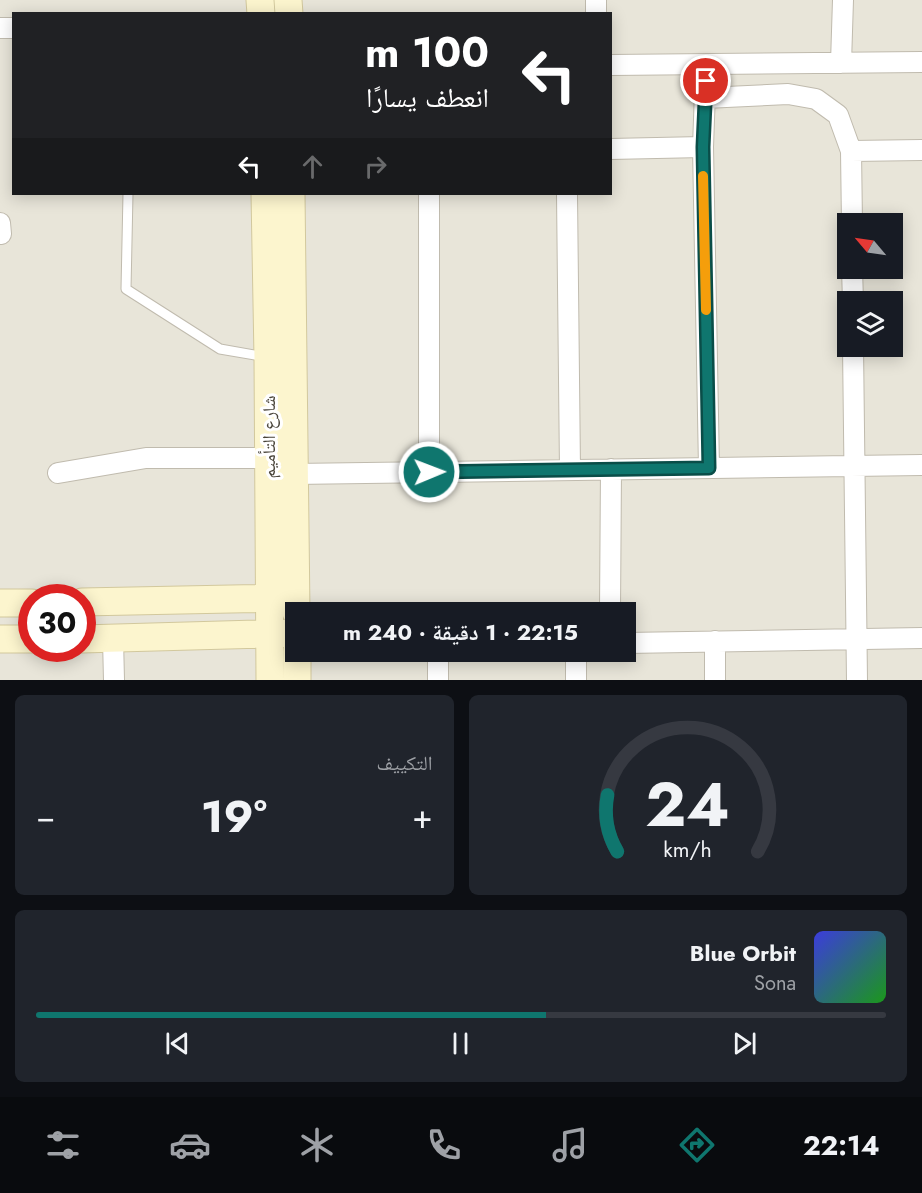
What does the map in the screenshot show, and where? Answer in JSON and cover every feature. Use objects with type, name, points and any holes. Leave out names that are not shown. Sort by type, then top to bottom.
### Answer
[{"type":"main road","name":"شارع التأميم","points":[[265,195],[269,599],[283,633],[270,680]]},
{"type":"main road","name":"شارع التأميم","points":[[291,195],[296,602]]},
{"type":"main road","points":[[96,602],[269,599],[285,603]]},
{"type":"main road","points":[[0,603],[18,603]]},
{"type":"main road","points":[[96,639],[283,633]]},
{"type":"main road","points":[[0,639],[18,639]]},
{"type":"main road","points":[[297,662],[297,680]]},
{"type":"street","points":[[841,63],[843,0]]},
{"type":"street","points":[[612,65],[922,62]]},
{"type":"street","points":[[706,64],[703,147],[709,468]]},
{"type":"street","points":[[705,98],[788,94],[816,99],[838,115],[851,151],[852,213]]},
{"type":"street","points":[[612,149],[703,147]]},
{"type":"street","points":[[851,151],[922,150]]},
{"type":"street","points":[[429,195],[429,472]]},
{"type":"street","points":[[567,195],[570,470]]},
{"type":"street","points":[[853,357],[857,680]]},
{"type":"street","points":[[58,473],[146,458],[269,458]]},
{"type":"street","points":[[294,474],[922,465]]},
{"type":"street","points":[[610,602],[611,470]]},
{"type":"street","points":[[636,643],[922,638]]},
{"type":"street","points":[[113,639],[114,680]]},
{"type":"street","points":[[715,641],[715,680]]},
{"type":"street","points":[[438,662],[438,680]]},
{"type":"street","points":[[576,662],[576,680]]},
{"type":"lane","points":[[128,195],[126,289],[220,349],[268,358]]},
{"type":"shaded area","points":[[0,0],[922,0],[922,680],[0,680]]},
{"type":"slow traffic","points":[[703,176],[706,310]]},
{"type":"route","points":[[429,472],[709,468],[703,147],[706,81]]}]
